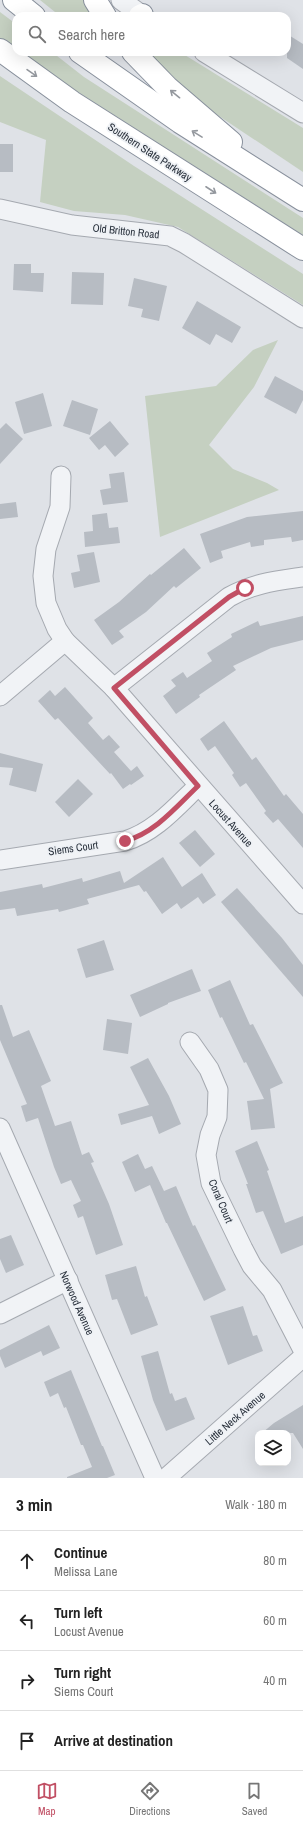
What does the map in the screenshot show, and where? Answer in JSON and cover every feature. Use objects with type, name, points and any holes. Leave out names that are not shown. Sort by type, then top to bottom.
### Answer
[{"type":"highway","points":[[14,0],[29,12]]},
{"type":"highway","points":[[95,0],[102,12]]},
{"type":"highway","name":"Southern State Parkway","points":[[0,50],[72,102],[303,249]]},
{"type":"highway","points":[[86,56],[180,122],[303,200]]},
{"type":"highway","points":[[137,56],[167,87],[278,184]]},
{"type":"street","points":[[121,0],[137,12]]},
{"type":"street","points":[[210,56],[303,114]]},
{"type":"street","name":"Old Britton Road","points":[[0,210],[72,225],[170,236],[184,243],[303,318]]},
{"type":"street","name":"Locust Avenue","points":[[61,476],[60,507],[46,549],[43,576],[44,591],[50,615],[65,641],[114,688],[198,786],[303,904]]},
{"type":"street","points":[[114,688],[229,597],[245,588],[267,582],[303,577]]},
{"type":"street","points":[[0,696],[65,641]]},
{"type":"street","name":"Siems Court","points":[[0,860],[125,841],[138,837],[154,827],[198,786]]},
{"type":"street","name":"Coral Court","points":[[190,1042],[208,1069],[218,1090],[217,1117],[210,1135],[206,1155],[211,1183],[243,1250],[252,1266],[272,1290],[303,1350]]},
{"type":"street","name":"Norwood Avenue","points":[[0,1128],[155,1478]]},
{"type":"street","points":[[0,1314],[68,1280]]},
{"type":"street","name":"Little Neck Avenue","points":[[166,1478],[303,1357]]},
{"type":"green space","points":[[40,0],[87,0],[94,12],[55,12]]},
{"type":"green space","points":[[0,12],[12,21],[12,47],[0,38]]},
{"type":"green space","points":[[25,56],[57,56],[84,77],[303,218],[303,235],[70,87]]},
{"type":"green space","points":[[146,56],[186,56],[303,128],[303,172],[195,100]]},
{"type":"green space","points":[[0,76],[134,166],[303,274],[303,305],[178,227],[125,215],[74,211],[40,202],[46,140],[0,122]]},
{"type":"green space","points":[[278,340],[254,387],[209,445],[233,469],[267,483],[279,490],[160,537],[145,396],[216,386],[253,350]]},
{"type":"building","points":[[291,36],[303,44],[303,69],[287,58],[287,56],[291,56]]},
{"type":"building","points":[[0,144],[13,144],[13,172],[0,172]]},
{"type":"building","points":[[14,264],[31,264],[31,273],[44,273],[43,292],[13,290]]},
{"type":"building","points":[[72,272],[104,273],[103,305],[71,304]]},
{"type":"building","points":[[134,278],[167,286],[159,321],[141,317],[143,309],[128,306]]},
{"type":"building","points":[[197,301],[241,327],[232,343],[216,334],[210,345],[182,328]]},
{"type":"building","points":[[275,376],[303,391],[303,400],[296,414],[264,397]]},
{"type":"building","points":[[43,393],[52,426],[24,434],[15,402]]},
{"type":"building","points":[[72,400],[98,409],[90,435],[63,426]]},
{"type":"building","points":[[110,421],[129,444],[115,457],[105,445],[99,450],[89,438]]},
{"type":"building","points":[[6,423],[23,439],[0,464],[0,429]]},
{"type":"building","points":[[124,472],[128,502],[103,505],[100,490],[111,488],[109,474]]},
{"type":"building","points":[[16,502],[18,517],[0,519],[0,504]]},
{"type":"building","points":[[303,511],[303,540],[292,542],[291,537],[264,540],[264,545],[251,547],[250,542],[221,551],[223,558],[210,563],[200,534],[247,517]]},
{"type":"building","points":[[107,513],[109,528],[118,527],[120,543],[85,547],[84,532],[93,531],[92,515]]},
{"type":"building","points":[[184,548],[201,568],[176,588],[174,586],[146,612],[119,631],[124,637],[112,645],[94,620],[119,602],[150,574],[151,575]]},
{"type":"building","points":[[94,552],[100,582],[74,588],[71,573],[80,571],[77,555]]},
{"type":"building","points":[[303,616],[303,640],[271,648],[233,666],[236,670],[199,695],[200,697],[176,714],[163,696],[176,686],[171,680],[183,672],[187,678],[212,661],[207,653],[232,637],[231,634],[258,621],[260,626]]},
{"type":"building","points":[[65,687],[93,718],[88,723],[103,740],[109,735],[120,747],[114,752],[131,771],[137,766],[144,776],[123,789],[111,773],[110,774],[58,718],[55,720],[38,701],[50,690],[55,696]]},
{"type":"building","points":[[224,721],[252,760],[256,757],[284,796],[286,794],[303,814],[303,848],[278,819],[273,823],[264,813],[266,811],[246,783],[240,787],[232,775],[234,773],[215,746],[208,751],[200,739]]},
{"type":"building","points":[[0,753],[43,764],[36,792],[9,785],[13,768],[0,767]]},
{"type":"building","points":[[78,779],[93,794],[69,817],[55,802]]},
{"type":"building","points":[[195,830],[215,854],[200,867],[179,843]]},
{"type":"building","points":[[163,857],[182,887],[202,873],[216,895],[203,904],[198,897],[181,909],[177,903],[162,914],[146,891],[144,892],[139,885],[87,899],[89,904],[59,912],[58,909],[17,916],[15,908],[0,910],[0,892],[42,884],[43,888],[82,878],[83,882],[120,871],[124,883]]},
{"type":"building","points":[[237,888],[282,938],[303,965],[303,997],[221,902]]},
{"type":"building","points":[[104,940],[114,970],[86,978],[77,949]]},
{"type":"building","points":[[192,969],[201,991],[168,1003],[140,1017],[130,995]]},
{"type":"building","points":[[230,980],[250,1025],[253,1024],[283,1083],[270,1089],[275,1128],[251,1130],[247,1101],[264,1099],[246,1062],[244,1063],[222,1017],[220,1018],[208,990]]},
{"type":"building","points":[[0,1005],[2,1005],[13,1037],[29,1030],[51,1081],[41,1086],[55,1126],[71,1121],[82,1155],[89,1152],[94,1162],[91,1163],[109,1204],[123,1245],[96,1255],[83,1216],[78,1218],[73,1205],[81,1201],[71,1180],[61,1184],[38,1118],[26,1122],[21,1106],[27,1104],[0,1040]]},
{"type":"building","points":[[107,1019],[132,1023],[128,1054],[103,1050]]},
{"type":"building","points":[[148,1058],[169,1096],[181,1124],[159,1134],[152,1116],[121,1125],[118,1114],[149,1105],[130,1067]]},
{"type":"building","points":[[257,1141],[269,1170],[267,1171],[285,1223],[303,1216],[303,1245],[281,1254],[263,1211],[256,1213],[246,1184],[248,1184],[235,1151]]},
{"type":"building","points":[[138,1154],[145,1169],[152,1166],[164,1191],[176,1186],[193,1226],[195,1225],[226,1290],[204,1301],[166,1223],[150,1185],[135,1192],[122,1162]]},
{"type":"building","points":[[11,1235],[24,1265],[6,1273],[0,1259],[0,1239]]},
{"type":"building","points":[[136,1266],[145,1297],[147,1296],[158,1325],[131,1335],[117,1299],[112,1300],[105,1275]]},
{"type":"building","points":[[243,1306],[253,1336],[257,1335],[263,1351],[228,1365],[210,1316]]},
{"type":"building","points":[[49,1325],[60,1348],[43,1356],[41,1351],[5,1368],[0,1356],[0,1350]]},
{"type":"building","points":[[158,1351],[170,1394],[172,1393],[175,1401],[186,1397],[195,1419],[166,1431],[153,1400],[141,1356]]},
{"type":"building","points":[[71,1370],[115,1475],[107,1478],[67,1478],[92,1467],[83,1445],[81,1445],[66,1407],[64,1408],[58,1393],[50,1397],[44,1382]]},
{"type":"building","points":[[303,1405],[303,1449],[293,1433],[291,1433],[291,1430],[266,1430]]},
{"type":"route","points":[[125,841],[138,837],[154,827],[198,786],[114,688],[229,597],[245,588]]}]
